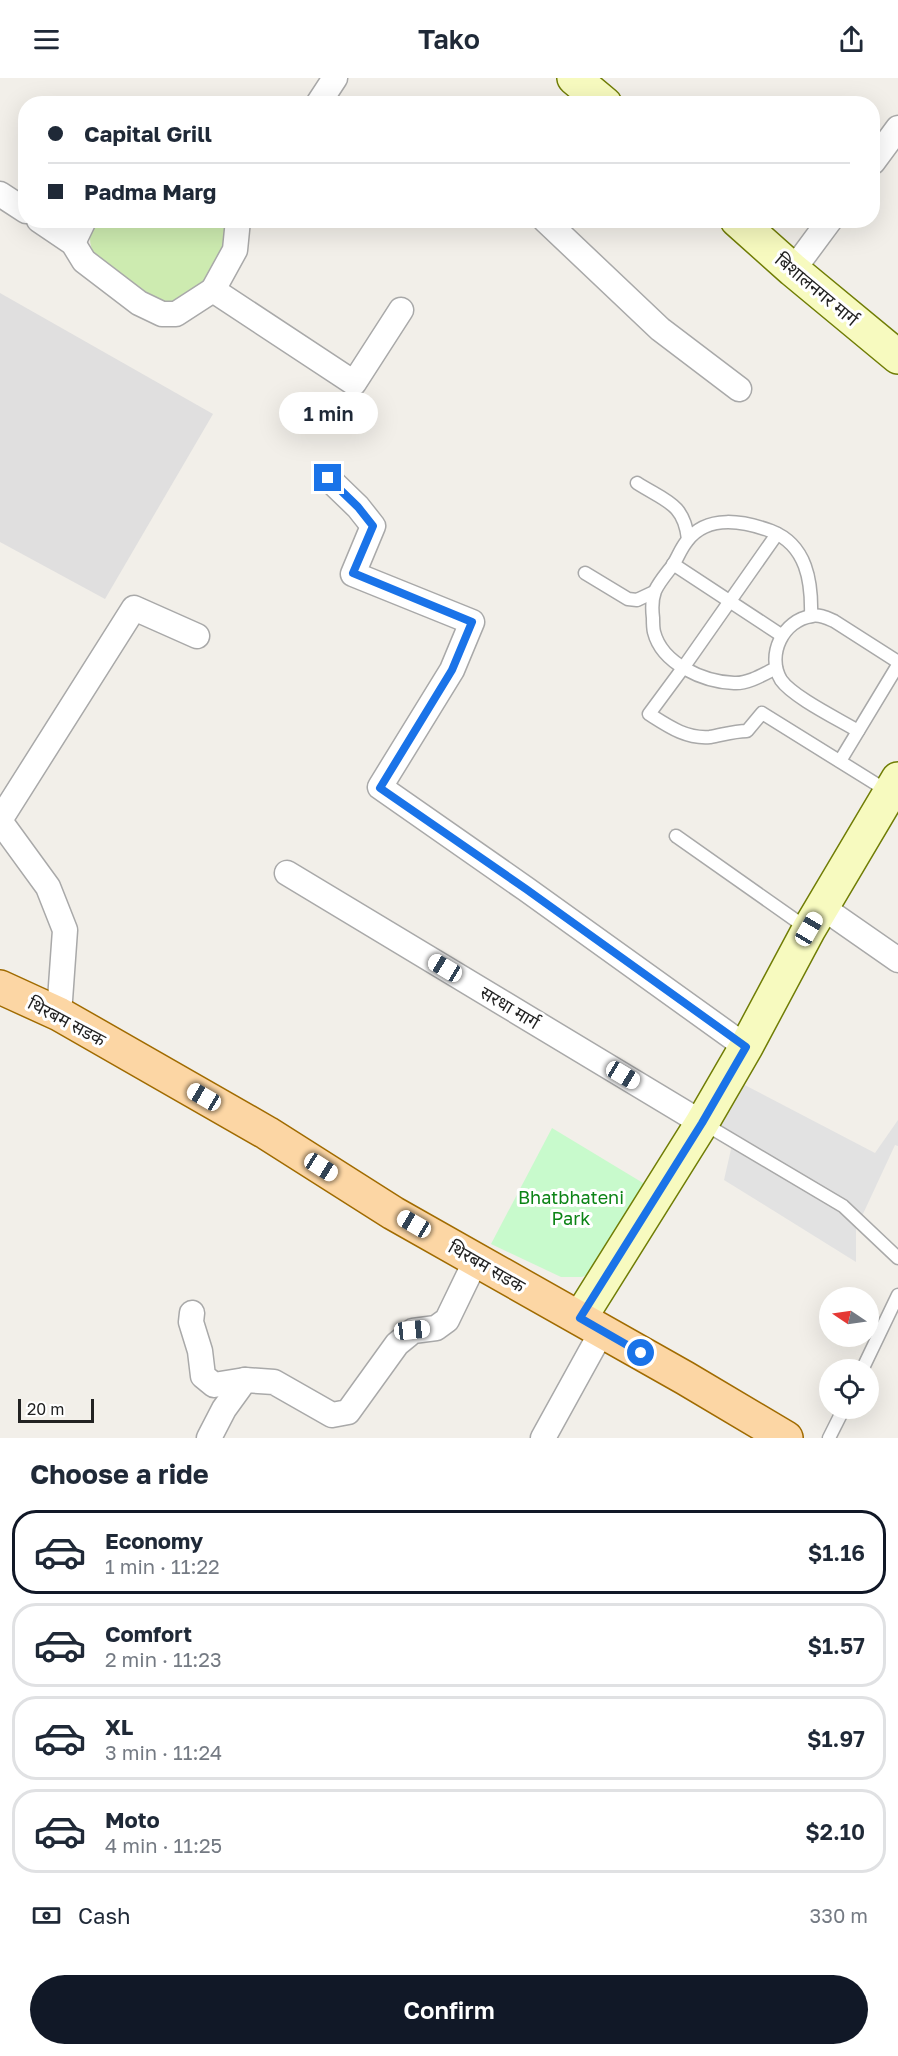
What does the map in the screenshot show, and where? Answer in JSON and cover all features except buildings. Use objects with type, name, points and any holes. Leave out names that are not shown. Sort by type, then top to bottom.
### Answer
[{"type":"main road","points":[[574,78],[595,96]]},
{"type":"main road","name":"बिशालनगर मार्ग","points":[[746,228],[898,357]]},
{"type":"main road","points":[[591,1325],[816,918],[894,786]]},
{"type":"main road","name":"थिरबम सडक","points":[[0,987],[59,1014],[267,1133],[393,1213],[786,1438]]},
{"type":"street","points":[[323,96],[335,78]]},
{"type":"street","points":[[880,152],[898,128]]},
{"type":"street","points":[[0,194],[18,206]]},
{"type":"street","points":[[51,228],[73,243],[84,261],[139,303],[162,314],[176,314],[213,290],[235,250],[237,228]]},
{"type":"street","points":[[73,243],[80,228]]},
{"type":"street","points":[[553,228],[660,329],[739,389]]},
{"type":"street","points":[[793,270],[824,228]]},
{"type":"street","points":[[213,290],[354,383],[401,310]]},
{"type":"street","points":[[328,478],[358,507],[373,526],[353,573],[472,622],[452,670],[380,788],[526,889],[746,1047]]},
{"type":"street","points":[[59,1014],[65,930],[48,887],[0,821],[134,608],[197,636]]},
{"type":"street","name":"सरधा मार्ग","points":[[287,873],[702,1123]]},
{"type":"street","points":[[816,918],[898,960]]},
{"type":"street","points":[[192,1313],[191,1322],[200,1351],[203,1376],[214,1385],[245,1380],[274,1383],[332,1415],[348,1412],[397,1344],[412,1330],[436,1328],[447,1320],[476,1260]]},
{"type":"street","points":[[543,1438],[591,1325]]},
{"type":"street","points":[[208,1438],[224,1409],[245,1380]]},
{"type":"lane","points":[[637,483],[682,514],[688,539]]},
{"type":"lane","points":[[776,668],[756,678],[736,684],[713,680],[683,668],[666,653],[654,633],[652,609],[654,592],[688,539],[707,526],[729,521],[751,524],[777,534],[795,549],[807,570],[812,593],[812,615]]},
{"type":"lane","points":[[777,534],[649,714],[669,727],[691,736],[710,737],[747,731],[762,713],[840,761],[894,786]]},
{"type":"lane","points":[[673,564],[781,635]]},
{"type":"lane","points":[[585,573],[628,599],[637,600],[654,592]]},
{"type":"lane","points":[[840,761],[858,731],[898,664],[834,621],[824,617],[812,615],[791,624],[781,635],[776,651],[776,668],[781,679],[790,690],[858,731]]},
{"type":"lane","points":[[676,836],[816,918]]},
{"type":"lane","points":[[702,1123],[843,1206],[898,1258]]},
{"type":"lane","points":[[867,1359],[898,1296]]},
{"type":"lane","points":[[829,1438],[838,1419]]},
{"type":"shaded area","points":[[0,293],[213,414],[105,599],[0,542]]},
{"type":"shaded area","points":[[737,1081],[875,1153],[898,1120],[898,1146],[895,1145],[856,1229],[856,1262],[724,1180],[732,1145],[714,1130]]},
{"type":"green space","points":[[93,228],[230,228],[232,238],[211,276],[191,295],[175,304],[161,303],[150,298],[96,257],[90,243]]},
{"type":"green space","name":"Bhatbhateni Park","points":[[552,1128],[648,1186],[589,1274],[582,1277],[561,1277],[491,1244]]},
{"type":"route","points":[[328,478],[358,507],[373,526],[353,573],[472,622],[452,670],[380,788],[526,889],[746,1047],[702,1123],[580,1318],[641,1353]]}]
